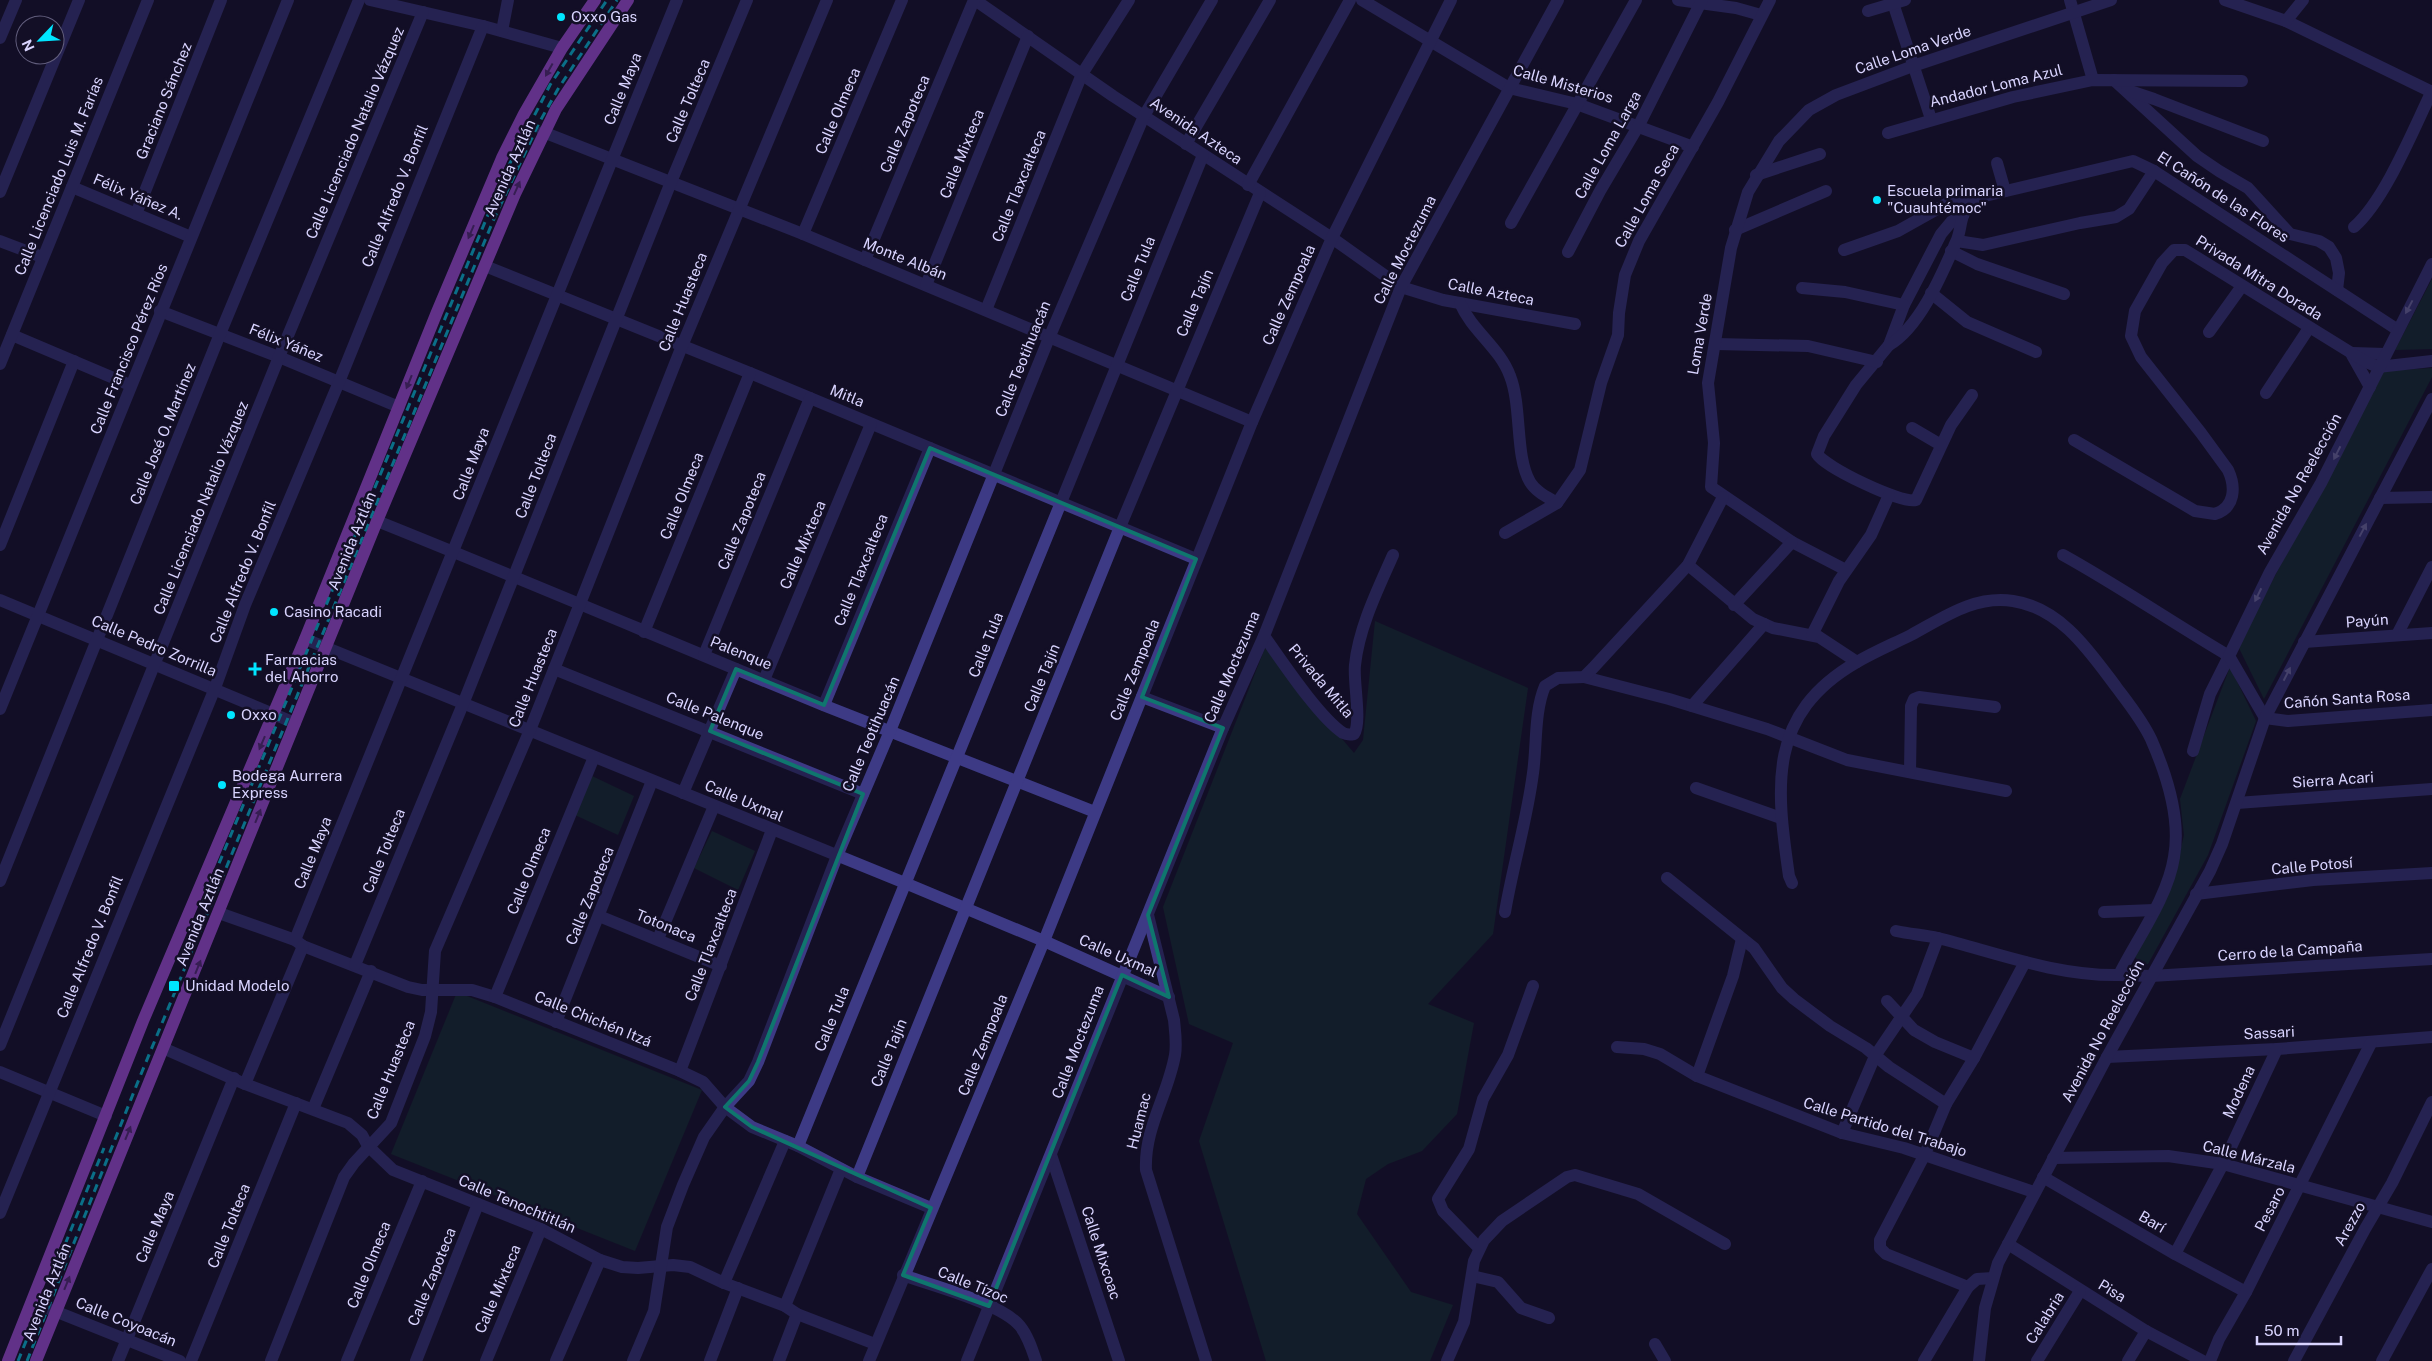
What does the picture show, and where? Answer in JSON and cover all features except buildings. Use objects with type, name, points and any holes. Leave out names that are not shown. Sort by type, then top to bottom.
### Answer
[{"type":"main road","name":"Avenida Aztlán","points":[[8,1361],[146,1014],[274,714],[502,158],[524,114],[562,48],[594,0]]},
{"type":"main road","name":"Avenida Aztlán","points":[[36,1361],[165,1048],[377,521],[543,132],[576,76],[628,0]]},
{"type":"street","points":[[0,38],[16,0]]},
{"type":"street","points":[[0,192],[79,0]]},
{"type":"street","name":"Calle Licenciado Luis M. Farías","points":[[0,364],[148,0]]},
{"type":"street","name":"Graciano Sánchez","points":[[136,214],[222,0]]},
{"type":"street","name":"Calle Francisco Pérez Ríos","points":[[0,710],[160,311],[288,0]]},
{"type":"street","name":"Calle José O. Martínez","points":[[0,881],[220,334],[359,0]]},
{"type":"street","points":[[370,0],[397,3],[423,12],[562,48]]},
{"type":"street","points":[[502,31],[508,0]]},
{"type":"street","name":"Calle Maya","points":[[118,1361],[125,1341],[299,943],[402,678],[556,294],[677,0]]},
{"type":"street","name":"Calle Tolteca","points":[[355,965],[463,704],[671,182],[747,0]]},
{"type":"street","name":"Calle Huasteca","points":[[271,1361],[344,1177],[368,1146],[380,1136],[394,1114],[425,1036],[430,1012],[435,951],[530,730],[682,346],[827,0]]},
{"type":"street","name":"Calle Olmeca","points":[[803,234],[902,0]]},
{"type":"street","name":"Avenida Azteca","points":[[974,0],[1186,144],[1332,238],[1401,287]]},
{"type":"street","name":"Calle Zapoteca","points":[[865,260],[974,0]]},
{"type":"street","name":"Calle Teotihuacán","points":[[633,1361],[654,1311],[666,1227],[683,1185],[704,1137],[725,1107],[743,1089],[755,1068],[837,856],[890,731],[1049,338],[1144,116],[1212,0]]},
{"type":"street","points":[[1186,144],[1270,0]]},
{"type":"street","points":[[1248,185],[1350,0]]},
{"type":"street","name":"Calle Misterios","points":[[1362,0],[1509,88],[1577,104],[1638,125],[1693,147]]},
{"type":"street","name":"Calle Zempoala","points":[[869,1361],[903,1275],[1044,941],[1252,422],[1332,238],[1450,0]]},
{"type":"street","name":"Calle Moctezuma","points":[[966,1361],[1223,728],[1264,636],[1401,287],[1558,0]]},
{"type":"street","points":[[1511,223],[1636,0]]},
{"type":"street","points":[[1678,0],[1736,8],[1761,15]]},
{"type":"street","name":"Calle Loma Seca","points":[[1557,503],[1573,483],[1586,449],[1601,383],[1618,335],[1619,313],[1625,275],[1639,241],[1718,102],[1770,0]]},
{"type":"street","name":"Calle Loma Verde","points":[[1756,176],[1778,141],[1809,110],[1836,95],[2072,6],[2111,0]]},
{"type":"street","points":[[2225,0],[2286,21],[2432,92],[2381,192],[2364,217],[2354,227]]},
{"type":"street","points":[[2286,21],[2303,0]]},
{"type":"street","points":[[1868,11],[1897,1],[1913,66],[1931,119]]},
{"type":"street","name":"Calle Tlaxcalteca","points":[[986,310],[1082,74],[1122,2]]},
{"type":"street","name":"Calle Loma Larga","points":[[1568,252],[1638,125],[1701,2]]},
{"type":"street","points":[[2072,6],[2093,80]]},
{"type":"street","name":"Calle Licenciado Natalio Vázquez","points":[[0,1045],[279,357],[423,12]]},
{"type":"street","name":"Calle Alfredo V. Bonfil","points":[[0,1213],[215,688],[245,605],[339,382],[483,26]]},
{"type":"street","name":"Calle Mixteca","points":[[926,285],[1028,36]]},
{"type":"street","name":"Andador Loma Azul","points":[[1888,133],[1931,119],[2055,87],[2093,80],[2118,85],[2242,81]]},
{"type":"street","points":[[2118,85],[2263,141]]},
{"type":"street","points":[[2118,85],[2203,160],[2248,188],[2290,234],[2319,241],[2329,247],[2336,258],[2339,273],[2337,290]]},
{"type":"street","name":"Monte Albán","points":[[543,132],[803,234],[1252,422]]},
{"type":"street","points":[[1756,176],[1820,154]]},
{"type":"street","name":"Calle Tula","points":[[798,1146],[1203,155]]},
{"type":"street","name":"El Cañón de las Flores","points":[[1844,250],[1898,231],[1948,203],[1972,199],[2124,162],[2138,162],[2398,330]]},
{"type":"street","points":[[1997,163],[2005,191]]},
{"type":"street","points":[[1954,246],[1983,245],[2122,215],[2129,209],[2154,171]]},
{"type":"street","name":"Loma Verde","points":[[1723,497],[1713,490],[1711,484],[1714,443],[1708,383],[1735,230],[1748,192],[1756,176]]},
{"type":"street","name":"Félix Yáñez A.","points":[[72,188],[191,237]]},
{"type":"street","points":[[1735,230],[1826,191]]},
{"type":"street","name":"Calle Tajín","points":[[857,1177],[1176,390],[1260,193]]},
{"type":"street","points":[[1889,345],[1913,323],[1931,293],[1954,246],[1963,215],[1972,199]]},
{"type":"street","points":[[1963,215],[1950,222],[1941,234],[1904,305],[1889,345],[1877,362],[1856,385],[1824,436],[1817,454],[1827,463],[1889,495],[1910,501],[1918,498],[1940,445],[1958,414],[1972,395]]},
{"type":"street","points":[[0,241],[42,257]]},
{"type":"street","points":[[1954,246],[1977,264],[2064,294]]},
{"type":"street","name":"Privada Mitra Dorada","points":[[2074,440],[2194,511],[2209,515],[2225,510],[2233,494],[2231,476],[2228,470],[2202,433],[2134,346],[2131,329],[2136,311],[2162,263],[2174,250],[2185,250],[2309,328],[2378,367]]},
{"type":"street","name":"Avenida No Reelección","points":[[2193,751],[2210,694],[2228,656],[2270,572],[2321,483],[2370,387],[2378,367],[2432,264]]},
{"type":"street","name":"Mitla","points":[[485,266],[750,372],[1196,558]]},
{"type":"street","points":[[2209,332],[2242,286]]},
{"type":"street","name":"Calle Azteca","points":[[1401,287],[1460,303],[1575,324]]},
{"type":"street","points":[[1802,288],[1837,291],[1904,305]]},
{"type":"street","points":[[1931,293],[1967,322],[2036,352]]},
{"type":"street","points":[[1460,303],[1470,323],[1498,354],[1511,378],[1524,466],[1530,482],[1538,491],[1557,503],[1505,533]]},
{"type":"street","name":"Félix Yáñez","points":[[160,311],[279,357],[399,407]]},
{"type":"street","points":[[2266,393],[2309,328]]},
{"type":"street","points":[[12,335],[130,385]]},
{"type":"street","points":[[1716,344],[1808,346],[1877,362]]},
{"type":"street","points":[[2351,353],[2385,354]]},
{"type":"street","points":[[2351,353],[2370,387]]},
{"type":"street","points":[[0,545],[74,361]]},
{"type":"street","points":[[2378,367],[2432,361]]},
{"type":"street","name":"Calle Olmeca","points":[[644,632],[750,372]]},
{"type":"street","name":"Calle Zapoteca","points":[[704,656],[810,398]]},
{"type":"street","name":"Avenida No Reelección","points":[[1979,1361],[1985,1308],[1993,1278],[2008,1244],[2042,1177],[2222,844],[2265,718],[2432,399]]},
{"type":"street","name":"Calle Mixteca","points":[[764,680],[871,424]]},
{"type":"street","points":[[1912,428],[1940,445]]},
{"type":"street","name":"Calle Tlaxcalteca","points":[[824,705],[930,448]]},
{"type":"street","points":[[1812,635],[1846,570],[1871,535],[1889,495]]},
{"type":"street","points":[[1584,677],[1688,565],[1723,497],[1760,519],[1792,542],[1846,570]]},
{"type":"street","points":[[2380,498],[2432,497]]},
{"type":"street","name":"Palenque","points":[[377,521],[824,705],[1095,812]]},
{"type":"street","points":[[1734,605],[1792,542]]},
{"type":"street","name":"Privada Mitla","points":[[1264,636],[1324,713],[1342,732],[1348,735],[1354,734],[1357,722],[1354,680],[1357,651],[1374,600],[1393,555]]},
{"type":"street","points":[[2063,555],[2112,582],[2171,622],[2228,656],[2265,718]]},
{"type":"street","points":[[1688,565],[1734,605],[1764,624],[1812,635],[1857,662]]},
{"type":"street","points":[[2397,636],[2432,567]]},
{"type":"street","name":"Calle Pedro Zorrilla","points":[[0,600],[215,688],[295,723]]},
{"type":"street","points":[[1792,883],[1789,876],[1781,818],[1782,769],[1788,736],[1800,712],[1812,697],[1857,662],[1957,609],[1979,602],[2004,600],[2020,602],[2044,612],[2061,623],[2091,654],[2138,716],[2150,736],[2167,782],[2174,821],[2174,856],[2169,878],[2119,975]]},
{"type":"street","points":[[1692,706],[1764,624]]},
{"type":"street","name":"Payún","points":[[2304,642],[2432,633]]},
{"type":"street","name":"Calle Uxmal","points":[[305,639],[905,883],[1169,996]]},
{"type":"street","points":[[683,793],[736,668]]},
{"type":"street","name":"Calle Palenque","points":[[554,669],[863,794]]},
{"type":"street","points":[[1505,912],[1529,801],[1542,692],[1545,686],[1553,679],[1584,677],[1692,706],[1788,736],[1847,760],[2006,791]]},
{"type":"street","points":[[1142,697],[1223,728]]},
{"type":"street","points":[[1910,772],[1912,706],[1914,699],[1920,697],[1995,707]]},
{"type":"street","name":"Cañón Santa Rosa","points":[[2265,718],[2288,721],[2432,710]]},
{"type":"street","name":"Calle Olmeca","points":[[495,997],[594,757]]},
{"type":"street","name":"Calle Zapoteca","points":[[556,1022],[652,781]]},
{"type":"street","points":[[1696,788],[1781,818]]},
{"type":"street","name":"Sierra Acari","points":[[2237,803],[2432,789]]},
{"type":"street","points":[[658,939],[714,806]]},
{"type":"street","name":"Calle Tlaxcalteca","points":[[680,1071],[772,830]]},
{"type":"street","name":"Calle Potosí","points":[[2196,894],[2314,880],[2432,873]]},
{"type":"street","points":[[1667,878],[1754,948],[1782,988],[1794,999],[1889,1067],[1946,1104]]},
{"type":"street","points":[[2104,912],[2154,910]]},
{"type":"street","name":"Calle Chichén Itzá","points":[[219,913],[408,987],[422,990],[472,990],[495,997],[680,1071],[703,1082],[725,1107],[752,1127],[798,1146],[857,1177],[931,1208]]},
{"type":"street","name":"Huamac","points":[[1148,915],[1174,1020],[1175,1054],[1147,1143],[1146,1170],[1206,1361]]},
{"type":"street","name":"Totonaca","points":[[599,916],[721,966]]},
{"type":"street","name":"Cerro de la Campaña","points":[[1896,931],[1938,938],[2025,962],[2083,974],[2151,976],[2432,959]]},
{"type":"street","points":[[1842,1133],[1875,1056],[1902,1018],[1923,982],[1938,938]]},
{"type":"street","points":[[1697,1076],[1730,985],[1742,939]]},
{"type":"street","points":[[1968,1287],[1886,1254],[1880,1248],[1880,1240],[1924,1154],[1946,1104],[1974,1058],[2025,962]]},
{"type":"street","points":[[313,1109],[371,971]]},
{"type":"street","points":[[1479,1248],[1443,1211],[1438,1199],[1469,1149],[1483,1099],[1508,1055],[1533,986]]},
{"type":"street","points":[[1887,1001],[1914,1030],[1935,1042],[1974,1058]]},
{"type":"street","name":"Sassari","points":[[2107,1056],[2276,1050],[2432,1037]]},
{"type":"street","name":"Pesaro","points":[[2210,1361],[2219,1339],[2246,1292],[2371,1043]]},
{"type":"street","name":"Calle Partido del Trabajo","points":[[1618,1047],[1644,1049],[1660,1054],[1697,1076],[1842,1133],[1924,1154],[2034,1192]]},
{"type":"street","name":"Calle Tenochtitlán","points":[[165,1048],[240,1081],[313,1109],[356,1129],[368,1146],[393,1170],[541,1229],[600,1260],[638,1268],[661,1266],[690,1267],[724,1283],[786,1306],[798,1314],[875,1344]]},
{"type":"street","name":"Modena","points":[[2175,1254],[2223,1164],[2276,1050]]},
{"type":"street","points":[[0,1072],[106,1116]]},
{"type":"street","name":"Arezzo","points":[[2294,1361],[2378,1208],[2432,1102]]},
{"type":"street","name":"Calle Tolteca","points":[[190,1361],[296,1103]]},
{"type":"street","points":[[724,1283],[785,1142]]},
{"type":"street","name":"Calle Mixcoac","points":[[1051,1154],[1119,1361]]},
{"type":"street","name":"Calle Márzala","points":[[2053,1158],[2168,1156],[2223,1164],[2432,1222]]},
{"type":"street","points":[[786,1306],[841,1169]]},
{"type":"street","points":[[1447,1361],[1464,1322],[1479,1248],[1502,1221],[1560,1180],[1575,1175],[1638,1194],[1725,1244]]},
{"type":"street","name":"Barí","points":[[2042,1177],[2175,1254],[2246,1292]]},
{"type":"street","name":"Calle Olmeca","points":[[347,1361],[422,1181]]},
{"type":"street","name":"Calle Zapoteca","points":[[416,1361],[478,1204]]},
{"type":"street","name":"Calle Mixteca","points":[[486,1361],[541,1229]]},
{"type":"street","name":"Pisa","points":[[2008,1244],[2146,1331],[2203,1361]]},
{"type":"street","points":[[556,1361],[600,1260]]},
{"type":"street","points":[[2382,1361],[2432,1269]]},
{"type":"street","name":"Calle Tízoc","points":[[903,1275],[989,1306],[1014,1319],[1021,1327],[1036,1361]]},
{"type":"street","points":[[1472,1276],[1498,1282],[1520,1308],[1549,1318]]},
{"type":"street","points":[[1924,1361],[1968,1287],[1977,1279],[1993,1278]]},
{"type":"street","points":[[710,1361],[738,1288]]},
{"type":"street","name":"Calabria","points":[[2037,1361],[2080,1291]]},
{"type":"street","name":"Calle Coyoacán","points":[[32,1302],[125,1341],[180,1361]]},
{"type":"street","points":[[779,1361],[798,1314]]},
{"type":"street","points":[[2128,1361],[2146,1331]]},
{"type":"street","points":[[1655,1344],[1664,1361]]},
{"type":"highlighted area","points":[[930,448],[1196,559],[1142,697],[1223,728],[1148,915],[1169,997],[1122,975],[989,1306],[903,1275],[931,1208],[752,1127],[725,1107],[749,1081],[758,1062],[863,794],[710,731],[736,669],[824,705]]},
{"type":"green space","points":[[2432,279],[2432,349],[2395,350]]},
{"type":"green space","points":[[2432,368],[2432,377],[2264,699],[2238,646],[2383,371]]},
{"type":"green space","points":[[1375,621],[1528,688],[1493,934],[1428,1004],[1474,1023],[1457,1114],[1422,1151],[1388,1164],[1366,1179],[1357,1214],[1411,1292],[1453,1305],[1430,1361],[1266,1361],[1199,1141],[1233,1043],[1189,1024],[1163,907],[1265,648],[1354,753],[1363,740]]},
{"type":"green space","points":[[2230,667],[2256,721],[2208,855],[2148,964],[2142,964],[2135,957],[2175,875],[2184,835],[2180,799]]},
{"type":"green space","points":[[592,776],[634,796],[618,835],[575,815]]},
{"type":"green space","points":[[712,831],[755,851],[738,890],[694,868]]},
{"type":"green space","points":[[457,992],[702,1090],[635,1251],[391,1154]]},
{"type":"railway","points":[[203,902],[507,169],[550,85],[607,0]]},
{"type":"railway","points":[[27,1361],[139,1079],[493,221],[539,123],[558,89],[617,0]]},
{"type":"railway","points":[[18,1361],[104,1148]]},
{"type":"place","name":"Oxxo Gas","points":[[561,17]]},
{"type":"place","name":"Escuela primaria \"Cuauhtémoc\"","points":[[1877,200]]},
{"type":"place","name":"Casino Racadi","points":[[274,612]]},
{"type":"place","name":"Farmacias del Ahorro","points":[[255,669]]},
{"type":"place","name":"Oxxo","points":[[231,715]]},
{"type":"place","name":"Bodega Aurrera Express","points":[[222,785]]},
{"type":"place","name":"Unidad Modelo","points":[[174,986]]}]
